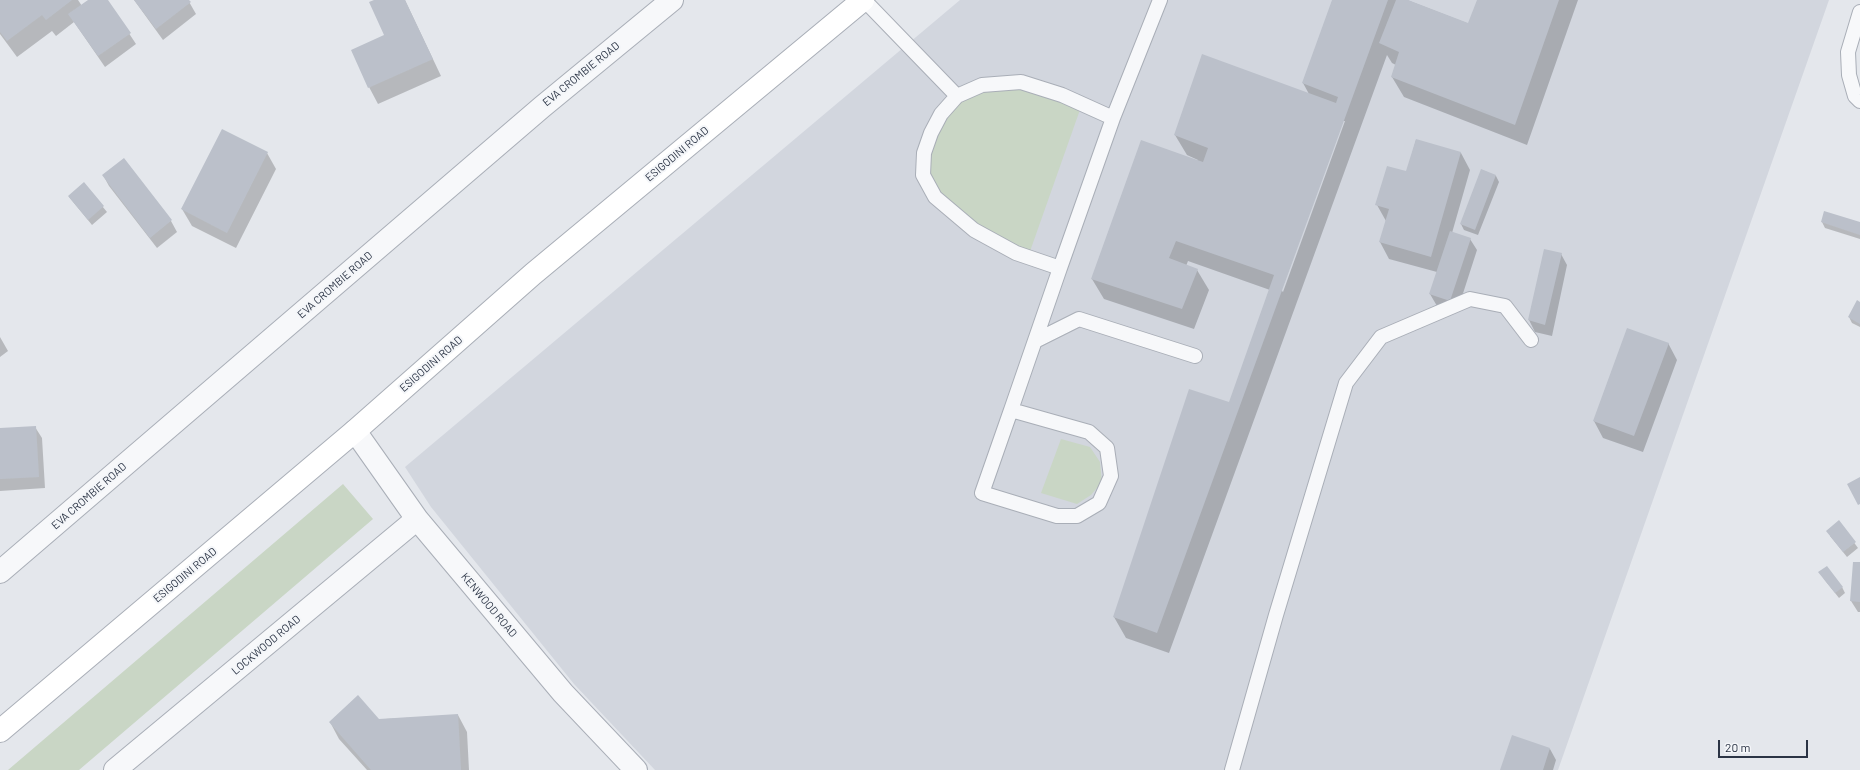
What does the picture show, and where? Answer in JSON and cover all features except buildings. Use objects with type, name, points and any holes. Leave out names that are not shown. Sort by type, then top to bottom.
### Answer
[{"type":"main road","name":"ESIGODINI ROAD","points":[[0,731],[355,431],[533,274],[864,0]]},
{"type":"street","name":"EVA CROMBIE ROAD","points":[[0,572],[542,107],[672,0]]},
{"type":"street","name":"KENWOOD ROAD","points":[[355,431],[417,519],[563,693],[636,770]]},
{"type":"street","name":"LOCKWOOD ROAD","points":[[115,770],[417,519]]},
{"type":"lane","points":[[864,0],[957,96]]},
{"type":"lane","points":[[1011,410],[1089,432],[1107,448],[1111,476],[1099,503],[1078,516],[1056,516],[982,493],[1113,118],[1160,0]]},
{"type":"lane","points":[[1860,12],[1848,52],[1849,75],[1855,96],[1860,101]]},
{"type":"lane","points":[[1060,268],[1016,253],[974,230],[935,197],[923,175],[924,154],[931,133],[941,114],[957,96],[982,85],[1021,82],[1062,95],[1113,118]]},
{"type":"lane","points":[[1232,770],[1276,615],[1346,383],[1381,337],[1470,299],[1504,306],[1531,340]]},
{"type":"lane","points":[[1035,341],[1079,319],[1195,356]]},
{"type":"shaded area","points":[[960,0],[1829,0],[1558,770],[655,770],[574,684],[431,507],[405,467]]},
{"type":"green space","points":[[1021,82],[1082,104],[1028,257],[935,197],[924,153],[957,96]]},
{"type":"green space","points":[[1061,439],[1090,447],[1100,462],[1102,482],[1091,495],[1077,504],[1041,493]]},
{"type":"green space","points":[[343,484],[373,519],[79,770],[8,770]]}]
